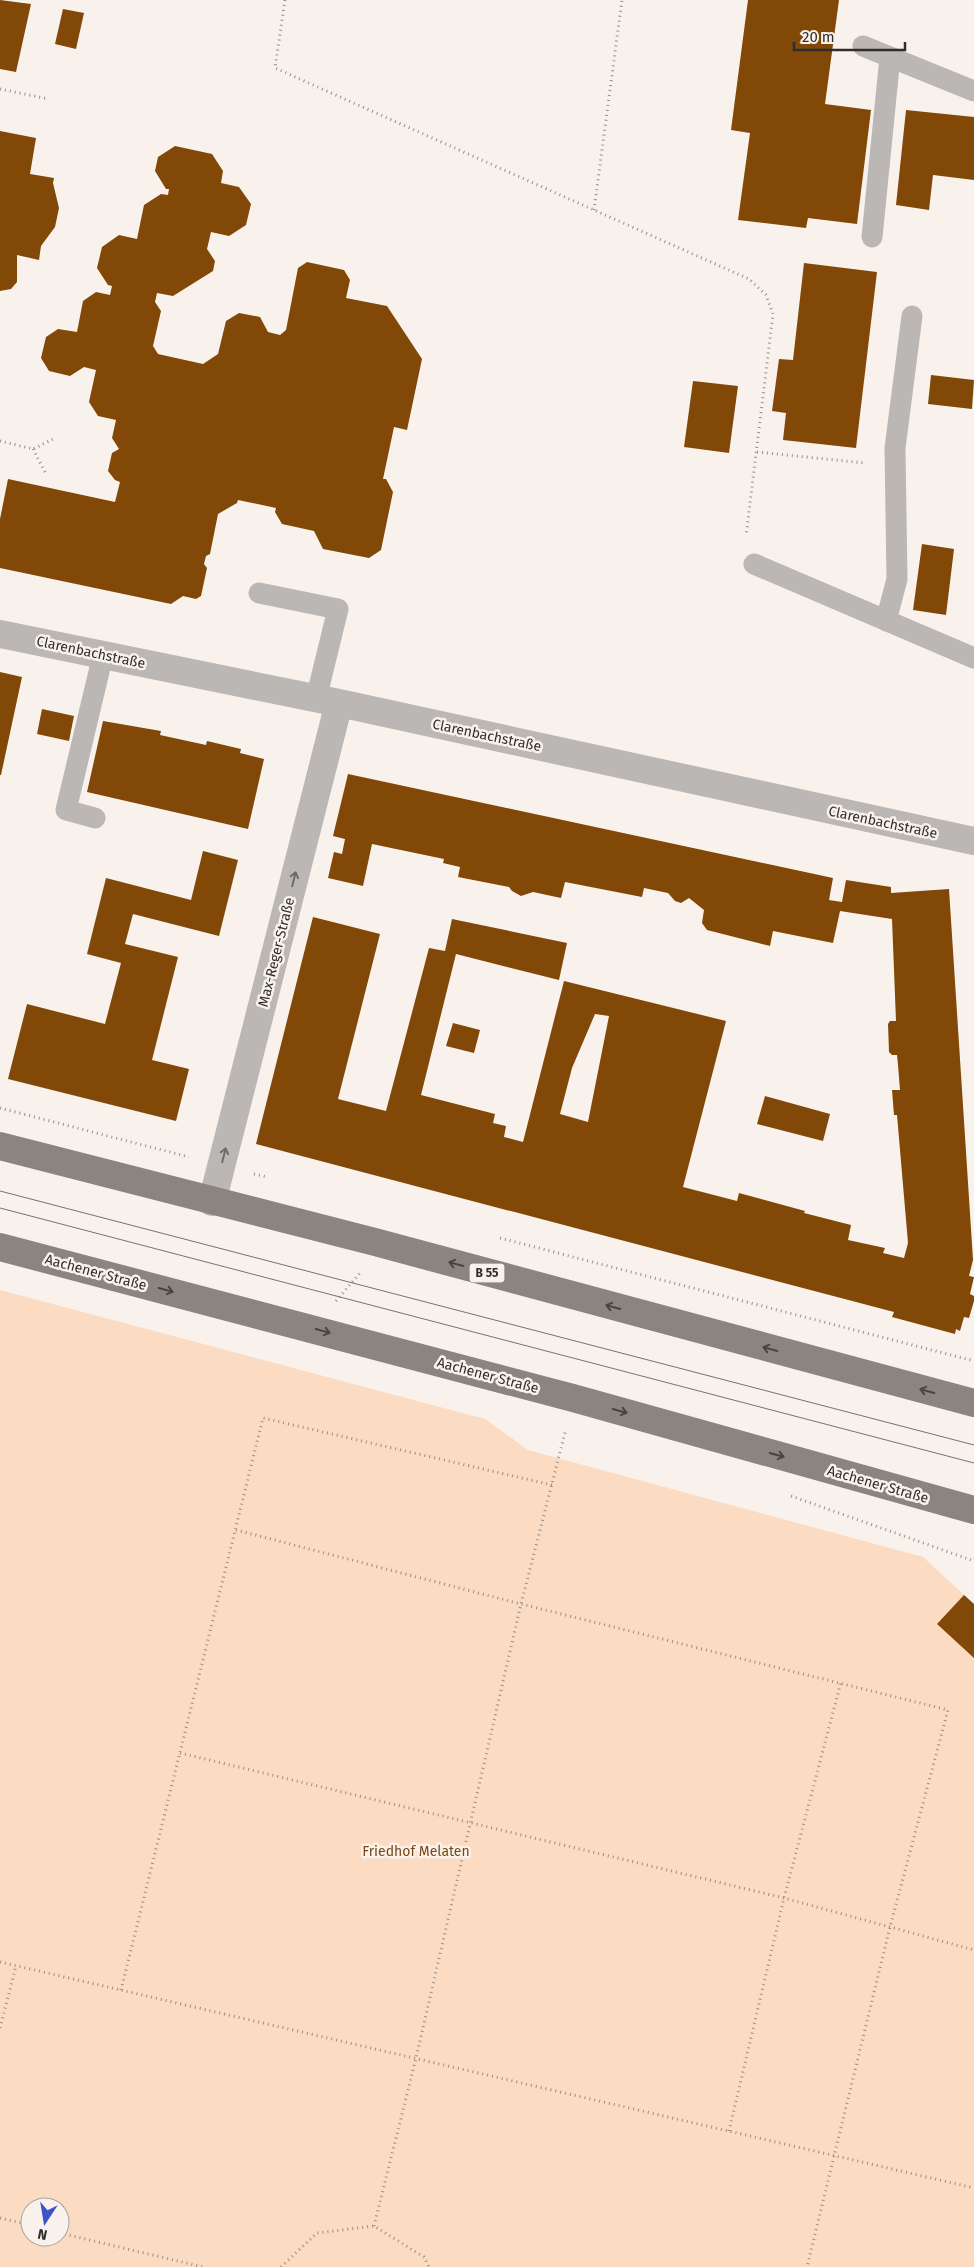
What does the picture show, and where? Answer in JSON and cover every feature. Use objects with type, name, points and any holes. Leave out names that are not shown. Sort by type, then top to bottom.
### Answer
[{"type":"main road","name":"B 55","points":[[0,1146],[347,1236],[974,1403]]},
{"type":"main road","name":"Aachener Straße","points":[[0,1247],[564,1396],[974,1510]]},
{"type":"main road","points":[[938,1500],[974,1492]]},
{"type":"street","name":"Clarenbachstraße","points":[[0,634],[328,701],[974,841]]},
{"type":"street","name":"Max-Reger-Straße","points":[[212,1202],[328,701]]},
{"type":"lane","points":[[863,46],[974,91]]},
{"type":"lane","points":[[872,237],[890,57]]},
{"type":"lane","points":[[886,621],[898,579],[895,448],[912,316]]},
{"type":"lane","points":[[754,564],[974,658]]},
{"type":"lane","points":[[259,593],[338,609],[328,701]]},
{"type":"lane","points":[[95,818],[66,810],[103,655]]},
{"type":"path","points":[[285,0],[275,68],[749,278],[766,295],[773,314],[746,540],[747,554],[754,564]]},
{"type":"path","points":[[594,210],[622,0]]},
{"type":"path","points":[[0,89],[49,99]]},
{"type":"path","points":[[0,441],[33,449],[55,438]]},
{"type":"path","points":[[33,449],[46,474]]},
{"type":"path","points":[[757,452],[866,463],[895,464]]},
{"type":"path","points":[[0,1108],[276,1180]]},
{"type":"path","points":[[334,1303],[362,1271],[338,1264],[347,1236]]},
{"type":"path","points":[[492,1236],[974,1361]]},
{"type":"path","points":[[121,1990],[263,1418],[552,1485]]},
{"type":"path","points":[[374,2226],[416,2058],[521,1604],[567,1426]]},
{"type":"path","points":[[236,1530],[521,1604],[948,1710],[890,1927],[807,2267]]},
{"type":"path","points":[[729,2131],[784,1898],[841,1682]]},
{"type":"path","points":[[180,1753],[469,1824],[784,1898],[974,1950]]},
{"type":"path","points":[[0,1962],[974,2188]]},
{"type":"path","points":[[0,2028],[16,1966]]},
{"type":"path","points":[[0,2218],[20,2223]]},
{"type":"path","points":[[281,2267],[317,2232],[374,2226],[424,2256],[429,2267]]},
{"type":"path","points":[[70,2235],[203,2267]]},
{"type":"green space","name":"Friedhof Melaten","points":[[0,1290],[485,1419],[528,1450],[923,1557],[974,1604],[974,2267],[0,2267]]},
{"type":"building","points":[[0,0],[31,4],[16,72],[0,69]]},
{"type":"building","points":[[748,0],[839,0],[825,104],[871,110],[857,224],[808,218],[806,228],[738,220],[750,133],[731,130]]},
{"type":"building","points":[[63,9],[84,13],[76,49],[55,44]]},
{"type":"building","points":[[906,110],[974,117],[974,180],[933,175],[929,210],[896,205]]},
{"type":"building","points":[[0,131],[36,138],[30,174],[54,178],[53,183],[59,208],[55,227],[41,246],[39,260],[17,255],[17,282],[11,289],[0,291]]},
{"type":"building","points":[[175,146],[212,154],[223,171],[221,183],[239,187],[251,204],[246,225],[229,236],[211,232],[207,249],[215,261],[213,271],[173,296],[157,293],[155,302],[161,311],[153,346],[158,354],[203,364],[218,354],[226,321],[239,313],[260,317],[268,332],[280,335],[286,330],[298,268],[307,262],[344,270],[350,280],[346,298],[387,306],[422,359],[407,430],[394,427],[383,479],[386,479],[393,492],[381,550],[369,558],[323,549],[314,531],[282,524],[275,512],[276,508],[238,500],[237,503],[218,514],[210,554],[206,556],[204,564],[207,568],[201,596],[196,599],[183,596],[171,604],[0,568],[0,519],[8,479],[115,502],[120,482],[115,480],[108,471],[112,453],[119,449],[112,438],[116,420],[98,416],[89,402],[96,370],[84,367],[70,376],[49,371],[41,358],[46,337],[58,329],[77,332],[83,301],[96,292],[110,295],[112,286],[108,285],[97,268],[102,247],[119,235],[137,239],[144,205],[161,194],[168,195],[169,189],[166,189],[155,171],[158,157]]},
{"type":"building","points":[[804,263],[877,272],[856,448],[783,440],[786,413],[772,411],[779,359],[793,360]]},
{"type":"building","points":[[931,375],[974,380],[972,409],[928,404]]},
{"type":"building","points":[[693,381],[738,386],[729,453],[684,447]]},
{"type":"building","points":[[922,544],[954,549],[946,615],[913,610]]},
{"type":"building","points":[[0,672],[22,677],[1,775],[0,775]]},
{"type":"building","points":[[42,709],[74,716],[69,741],[37,734]]},
{"type":"building","points":[[103,721],[161,731],[160,735],[206,745],[207,741],[241,749],[240,753],[264,759],[248,829],[87,792]]},
{"type":"building","points":[[348,774],[833,878],[829,900],[842,902],[846,880],[891,887],[891,893],[949,889],[973,1260],[969,1276],[974,1277],[970,1294],[974,1296],[974,1301],[969,1318],[964,1317],[960,1331],[956,1329],[955,1334],[892,1317],[894,1312],[256,1144],[313,917],[380,934],[338,1099],[386,1111],[429,948],[445,951],[452,919],[567,943],[559,980],[456,954],[421,1095],[495,1114],[493,1123],[506,1126],[504,1137],[523,1142],[564,981],[726,1021],[683,1187],[737,1201],[739,1193],[851,1225],[848,1240],[885,1248],[883,1253],[904,1258],[908,1243],[897,1115],[894,1115],[892,1090],[900,1090],[898,1065],[897,1055],[892,1055],[889,1052],[888,1024],[890,1021],[896,1021],[892,919],[840,911],[833,943],[773,931],[770,946],[707,930],[702,923],[704,910],[689,898],[681,903],[675,901],[668,893],[644,888],[642,897],[565,882],[561,898],[533,892],[521,896],[509,887],[458,877],[460,867],[443,863],[444,859],[372,844],[363,886],[328,878],[334,852],[342,854],[345,839],[333,836]],"holes":[[[595,1014],[609,1016],[588,1122],[560,1114],[572,1068]]]},
{"type":"building","points":[[203,851],[238,860],[219,936],[133,914],[125,944],[178,957],[152,1060],[189,1069],[176,1121],[8,1079],[27,1004],[105,1024],[121,963],[87,954],[106,878],[191,900]]},
{"type":"building","points":[[453,1023],[480,1030],[474,1053],[446,1046]]},
{"type":"building","points":[[765,1096],[830,1114],[823,1141],[757,1124]]},
{"type":"building","points":[[964,1595],[974,1604],[974,1658],[937,1624]]},
{"type":"tram line","points":[[0,1191],[974,1445]]},
{"type":"tram line","points":[[0,1208],[974,1463]]}]
